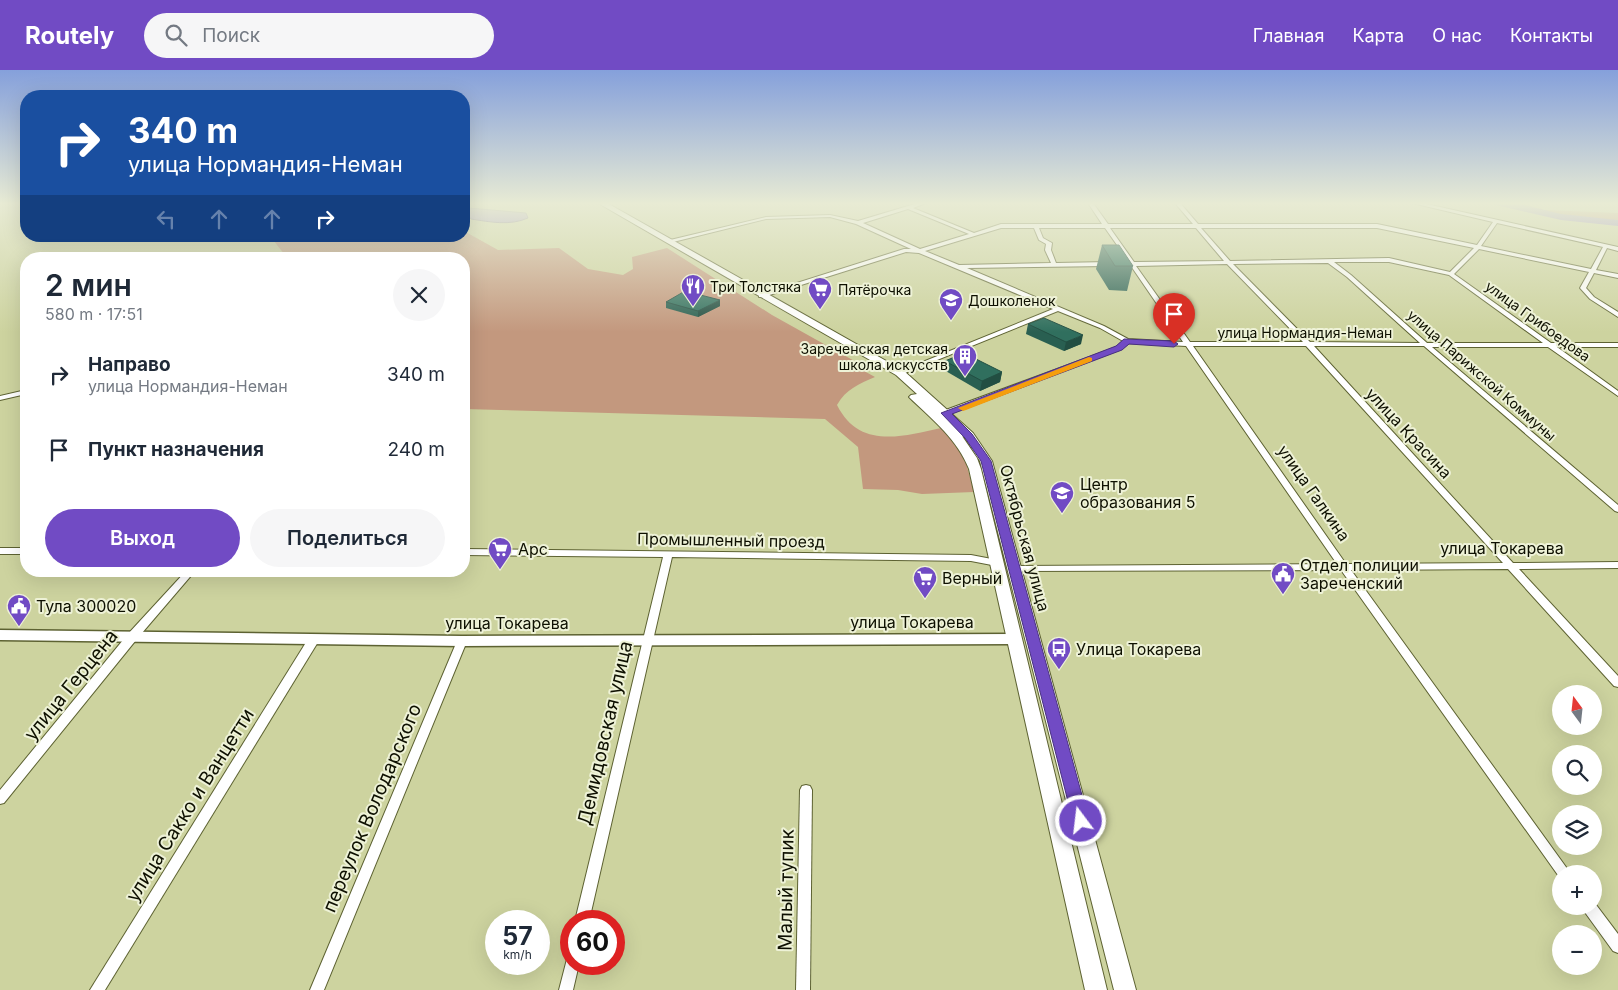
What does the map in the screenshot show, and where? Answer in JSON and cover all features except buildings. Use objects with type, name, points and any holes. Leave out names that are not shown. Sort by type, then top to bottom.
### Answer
[{"type":"main road","name":"Октябрьская улица","points":[[661,246],[778,314],[896,375],[968,452],[975,469],[1096,990]]},
{"type":"main road","name":"Октябрьская улица","points":[[677,246],[896,375],[946,413],[969,436],[986,461],[1125,990]]},
{"type":"main road","name":"улица Токарева","points":[[997,563],[1015,569]]},
{"type":"main road","points":[[1014,639],[1033,639]]},
{"type":"street","points":[[909,246],[1102,327],[1127,341],[1119,348],[946,413]]},
{"type":"street","points":[[762,296],[906,250],[920,251],[936,246]]},
{"type":"street","points":[[1049,246],[1048,250],[1054,265]]},
{"type":"street","name":"улица Галкина","points":[[1117,246],[1127,264],[1189,344],[1343,566],[1559,865]]},
{"type":"street","name":"улица Красина","points":[[1214,246],[1228,263],[1308,344],[1618,683]]},
{"type":"street","points":[[1473,246],[1618,276]]},
{"type":"street","points":[[1618,249],[1606,246],[1583,288],[1584,292],[1618,315]]},
{"type":"street","points":[[1127,264],[1389,260],[1451,274],[1478,247]]},
{"type":"street","name":"улица Парижской Коммуны","points":[[1329,261],[1349,276],[1425,344],[1618,509]]},
{"type":"street","points":[[957,266],[1112,264]]},
{"type":"street","name":"улица Грибоедова","points":[[1451,274],[1618,394]]},
{"type":"street","points":[[896,375],[1057,309]]},
{"type":"street","name":"улица Нормандия-Неман","points":[[1127,341],[1189,344],[1618,345]]},
{"type":"street","points":[[0,398],[20,393]]},
{"type":"street","points":[[0,551],[20,551]]},
{"type":"street","name":"Промышленный проезд","points":[[470,552],[972,558],[997,563]]},
{"type":"street","name":"Демидовская улица","points":[[585,910],[668,554]]},
{"type":"street","name":"улица Токарева","points":[[1015,569],[1618,565]]},
{"type":"street","name":"улица Герцена","points":[[0,799],[132,638],[186,577]]},
{"type":"street","name":"улица Токарева","points":[[0,635],[462,641],[1014,639]]},
{"type":"street","name":"улица Сакко и Ванцетти","points":[[97,990],[314,639]]},
{"type":"street","name":"переулок Володарского","points":[[317,990],[462,641]]},
{"type":"street","name":"Малый тупик","points":[[802,990],[806,790]]},
{"type":"street","points":[[1596,915],[1618,946]]},
{"type":"street","points":[[566,990],[569,975]]},
{"type":"shaded area","points":[[278,246],[491,246],[498,250],[559,248],[588,269],[623,275],[633,269],[632,257],[667,248],[772,315],[858,363],[864,371],[875,377],[849,391],[837,405],[846,419],[857,428],[869,434],[896,436],[941,428],[963,452],[974,492],[922,494],[898,490],[863,489],[858,447],[825,419],[470,409],[470,252],[283,252]]},
{"type":"slow traffic","points":[[963,408],[1089,359]]},
{"type":"place","name":"Три Толстяка","points":[[693,307]]},
{"type":"place","name":"Пятёрочка","points":[[820,310]]},
{"type":"place","name":"Дошколенок","points":[[951,321]]},
{"type":"place","name":"Зареченская детская школа искусств","points":[[965,377]]},
{"type":"place","name":"Центр образования 5","points":[[1062,514]]},
{"type":"place","name":"Арс","points":[[500,570]]},
{"type":"place","name":"Отдел полиции Зареченский","points":[[1283,595]]},
{"type":"place","name":"Верный","points":[[925,599]]},
{"type":"place","name":"Тула 300020","points":[[19,627]]},
{"type":"place","name":"Улица Токарева","points":[[1059,670]]},
{"type":"route","points":[[1081,821],[986,461],[979,448],[946,413],[1119,348],[1127,341],[1144,344],[1174,344]]}]
